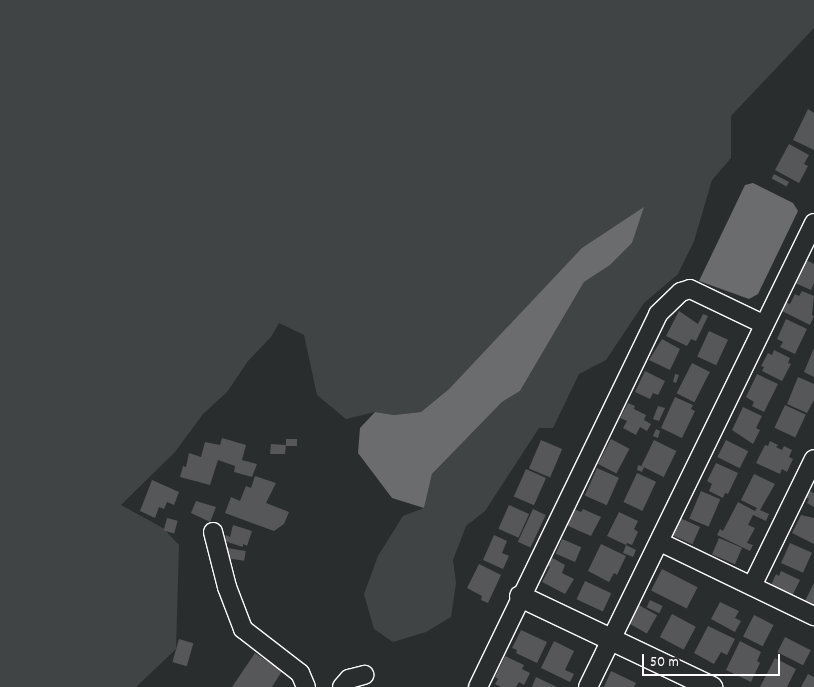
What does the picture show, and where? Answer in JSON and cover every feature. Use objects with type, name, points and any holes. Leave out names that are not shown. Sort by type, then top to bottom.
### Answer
[{"type":"street","points":[[588,687],[660,542],[763,324],[812,232]]},
{"type":"street","points":[[478,687],[520,596],[658,314],[681,292],[690,289],[763,324]]},
{"type":"street","points":[[752,586],[814,459]]},
{"type":"street","points":[[213,532],[227,587],[243,629],[300,673],[306,687]]},
{"type":"street","points":[[660,542],[814,616]]},
{"type":"street","points":[[520,596],[711,687]]},
{"type":"street","points":[[342,687],[349,679],[364,675]]},
{"type":"shaded area","points":[[0,0],[814,0],[814,28],[731,116],[731,158],[712,180],[694,241],[678,274],[644,303],[606,360],[579,374],[553,428],[539,428],[485,511],[466,526],[453,560],[456,583],[451,617],[426,632],[393,642],[374,629],[364,594],[378,556],[403,516],[424,508],[432,474],[502,402],[520,391],[584,282],[610,265],[632,243],[491,345],[449,389],[421,412],[394,415],[375,412],[346,419],[317,395],[304,335],[279,323],[271,337],[248,361],[227,392],[203,414],[175,452],[121,505],[163,528],[179,545],[176,649],[136,687],[0,687]]},
{"type":"shaded area","points":[[753,183],[793,203],[798,211],[758,294],[749,299],[699,281],[745,185]]},
{"type":"shaded area","points":[[644,207],[632,243],[610,265],[584,282],[520,391],[502,402],[432,474],[424,508],[392,498],[358,453],[360,428],[375,412],[394,415],[421,412],[449,389],[582,248]]},
{"type":"building","points":[[808,109],[814,113],[814,150],[793,140]]},
{"type":"building","points":[[789,144],[809,155],[804,164],[808,166],[799,183],[775,170]]},
{"type":"building","points":[[774,174],[789,182],[787,186],[772,178]]},
{"type":"building","points":[[806,260],[814,264],[814,283],[811,290],[795,283]]},
{"type":"building","points":[[802,291],[814,296],[812,315],[814,316],[810,325],[774,307],[778,299],[790,304],[795,294],[799,296]]},
{"type":"building","points":[[679,311],[698,324],[703,314],[708,316],[696,341],[691,339],[687,346],[666,336]]},
{"type":"building","points":[[786,319],[807,329],[795,354],[780,347],[783,342],[777,339]]},
{"type":"building","points":[[709,331],[728,340],[716,365],[697,356]]},
{"type":"building","points":[[662,339],[680,349],[670,370],[649,360]]},
{"type":"building","points":[[814,348],[814,377],[804,372]]},
{"type":"building","points":[[774,350],[790,358],[788,363],[791,364],[782,381],[762,371],[764,367],[761,366],[768,353],[772,355]]},
{"type":"building","points":[[692,363],[710,372],[694,402],[677,393]]},
{"type":"building","points":[[645,371],[665,381],[658,395],[653,393],[650,399],[635,392]]},
{"type":"building","points":[[675,374],[679,375],[676,383],[673,382]]},
{"type":"building","points":[[757,374],[778,384],[764,412],[752,406],[754,402],[746,397]]},
{"type":"building","points":[[798,377],[814,384],[814,400],[807,413],[787,404]]},
{"type":"building","points":[[675,397],[693,405],[691,409],[695,411],[682,438],[661,428]]},
{"type":"building","points":[[628,403],[635,406],[634,409],[646,415],[644,420],[651,424],[647,431],[640,427],[636,435],[623,428],[627,421],[620,418]]},
{"type":"building","points":[[785,405],[806,415],[795,437],[774,428]]},
{"type":"building","points":[[658,406],[665,408],[659,421],[653,419]]},
{"type":"building","points":[[743,407],[762,416],[756,428],[760,430],[753,444],[732,430]]},
{"type":"building","points":[[656,429],[660,431],[658,438],[653,436]]},
{"type":"building","points":[[222,438],[246,445],[242,460],[257,464],[252,477],[234,472],[235,466],[218,460],[210,485],[180,477],[183,466],[186,467],[189,453],[201,457],[205,442],[220,445]]},
{"type":"building","points":[[286,439],[297,439],[297,446],[286,446]]},
{"type":"building","points":[[611,439],[630,449],[616,474],[598,464]]},
{"type":"building","points":[[541,440],[562,449],[550,478],[529,469]]},
{"type":"building","points":[[654,440],[676,451],[664,477],[641,466]]},
{"type":"building","points":[[726,440],[748,451],[740,468],[717,457]]},
{"type":"building","points":[[770,441],[778,445],[776,447],[782,450],[784,446],[792,450],[789,457],[793,459],[787,472],[782,469],[780,474],[756,463],[765,445],[768,446]]},
{"type":"building","points":[[271,444],[286,445],[285,454],[270,454]]},
{"type":"building","points":[[716,463],[738,473],[728,494],[725,493],[723,498],[709,491],[712,484],[707,481]]},
{"type":"building","points":[[638,465],[644,467],[642,472],[637,470]]},
{"type":"building","points":[[597,468],[619,478],[607,505],[585,495]]},
{"type":"building","points":[[526,469],[546,478],[534,505],[514,496]]},
{"type":"building","points":[[637,473],[656,482],[643,511],[623,502]]},
{"type":"building","points":[[754,474],[775,484],[760,510],[769,514],[766,521],[753,515],[748,525],[755,528],[747,543],[753,545],[750,551],[717,535],[720,529],[723,531],[738,502],[755,511],[757,508],[741,500]]},
{"type":"building","points":[[255,476],[276,483],[266,503],[289,512],[284,524],[274,531],[225,513],[231,497],[240,501],[246,486],[251,488]]},
{"type":"building","points":[[152,480],[179,492],[174,505],[167,502],[164,509],[159,507],[155,518],[140,511]]},
{"type":"building","points":[[701,491],[720,499],[709,527],[689,519]]},
{"type":"building","points":[[809,491],[814,493],[814,507],[807,503],[809,499],[806,497]]},
{"type":"building","points":[[196,501],[216,507],[210,522],[191,513]]},
{"type":"building","points":[[509,505],[529,514],[519,538],[498,529]]},
{"type":"building","points":[[533,509],[546,515],[530,548],[518,542]]},
{"type":"building","points":[[574,509],[581,512],[583,509],[601,517],[591,536],[566,525]]},
{"type":"building","points":[[619,512],[638,521],[634,529],[638,532],[632,545],[627,543],[626,545],[607,536]]},
{"type":"building","points":[[801,515],[814,518],[814,544],[792,533]]},
{"type":"building","points":[[167,518],[178,521],[174,533],[164,531]]},
{"type":"building","points":[[680,518],[700,527],[692,544],[672,535]]},
{"type":"building","points":[[233,525],[252,531],[247,546],[243,544],[243,547],[224,541],[226,535],[230,537]]},
{"type":"building","points":[[494,535],[507,541],[502,553],[509,556],[503,569],[483,560]]},
{"type":"building","points":[[719,538],[742,548],[735,564],[712,555]]},
{"type":"building","points":[[562,539],[581,547],[575,562],[556,554]]},
{"type":"building","points":[[790,543],[812,553],[803,573],[781,563]]},
{"type":"building","points":[[601,544],[626,556],[617,575],[614,573],[609,582],[588,571]]},
{"type":"building","points":[[626,545],[636,550],[633,557],[623,553]]},
{"type":"building","points":[[227,548],[246,551],[244,561],[225,558]]},
{"type":"building","points":[[549,556],[565,565],[562,573],[574,579],[565,594],[542,582],[550,567],[545,564]]},
{"type":"building","points":[[479,564],[501,575],[488,603],[481,600],[482,596],[467,588]]},
{"type":"building","points":[[662,569],[698,587],[687,609],[651,590]]},
{"type":"building","points":[[781,571],[800,580],[792,596],[771,585],[776,574],[779,576]]},
{"type":"building","points":[[585,581],[611,593],[603,611],[577,599]]},
{"type":"building","points":[[814,583],[814,608],[804,603]]},
{"type":"building","points":[[650,600],[663,606],[659,613],[647,607]]},
{"type":"building","points":[[720,602],[739,611],[735,618],[741,621],[735,632],[711,619]]},
{"type":"building","points":[[637,604],[657,615],[647,634],[627,622]]},
{"type":"building","points":[[672,614],[696,627],[684,650],[660,637]]},
{"type":"building","points":[[754,615],[774,625],[763,646],[743,636]]},
{"type":"building","points":[[708,626],[735,639],[727,655],[721,652],[714,664],[694,653]]},
{"type":"building","points":[[521,630],[547,642],[537,663],[516,653],[517,650],[512,648]]},
{"type":"building","points":[[785,637],[811,650],[803,665],[777,652]]},
{"type":"building","points":[[179,639],[193,643],[187,666],[172,662]]},
{"type":"building","points":[[554,641],[574,651],[565,670],[574,674],[570,682],[541,668]]},
{"type":"building","points":[[740,641],[761,652],[757,661],[760,663],[751,682],[726,670]]},
{"type":"building","points":[[255,653],[282,671],[272,687],[232,687]]},
{"type":"building","points":[[505,656],[524,665],[522,669],[530,673],[524,685],[519,682],[516,687],[501,687],[495,684],[498,679],[495,677]]},
{"type":"building","points":[[775,658],[796,669],[787,687],[760,687]]},
{"type":"building","points":[[611,671],[636,683],[634,687],[604,687]]},
{"type":"building","points":[[808,674],[814,677],[814,687],[801,687]]},
{"type":"building","points":[[536,677],[557,687],[532,687]]}]
